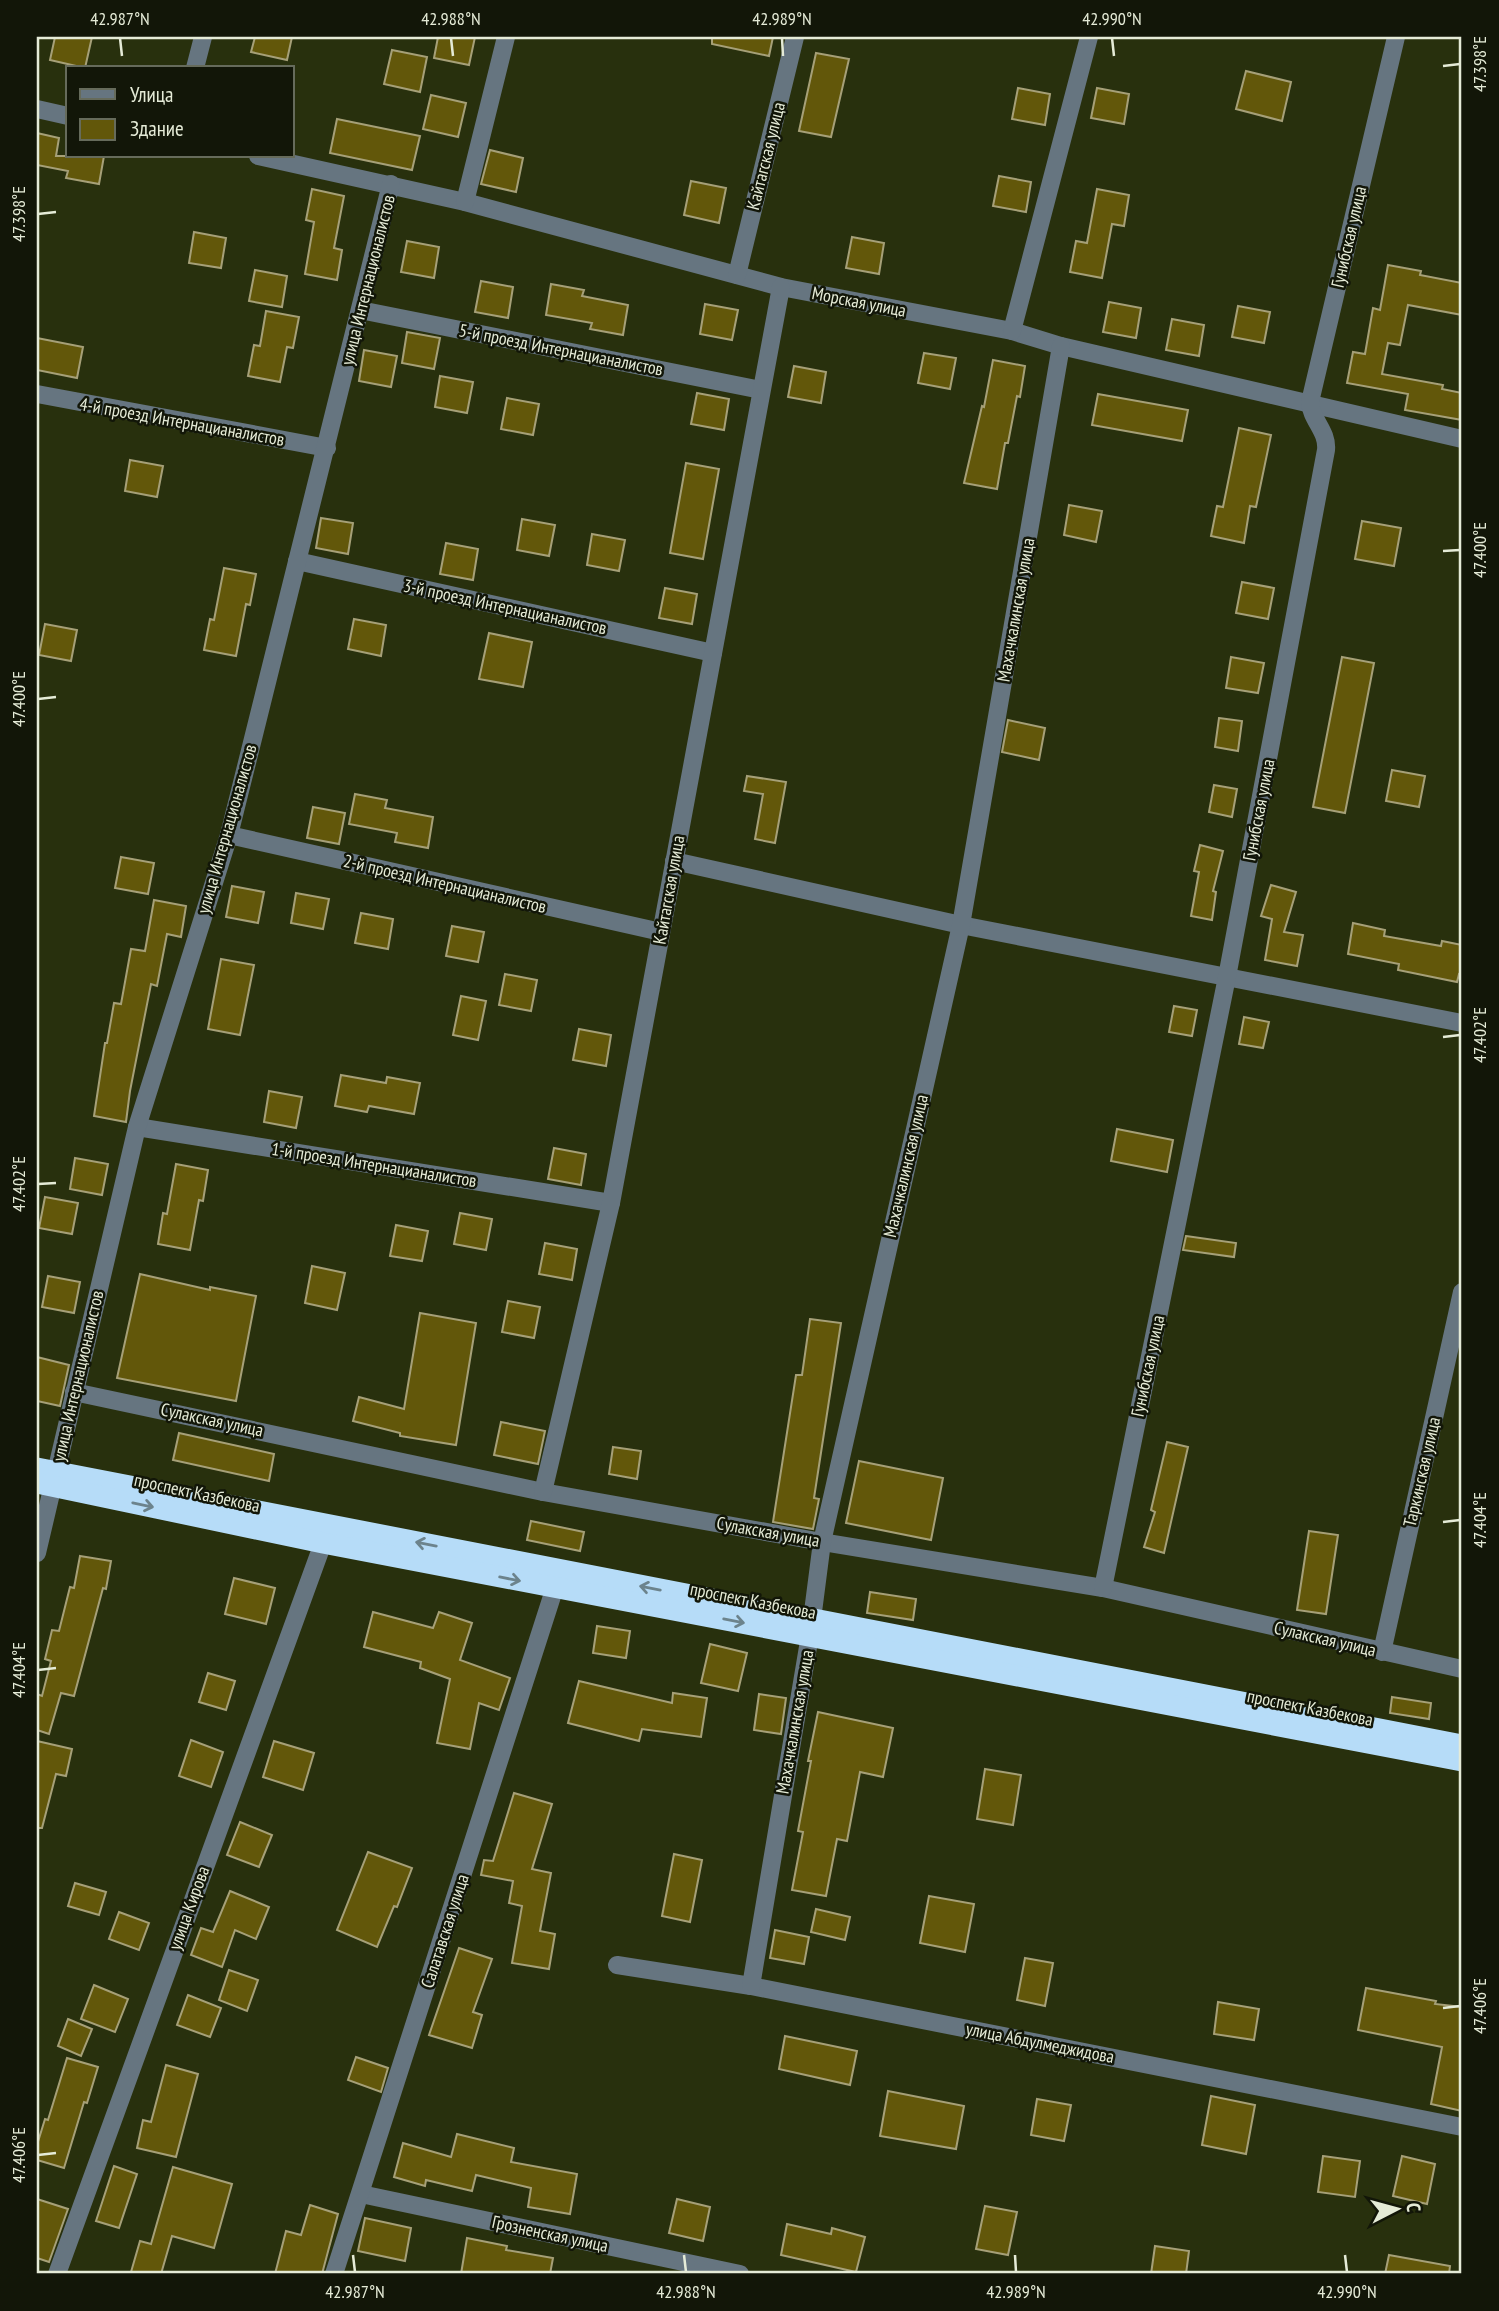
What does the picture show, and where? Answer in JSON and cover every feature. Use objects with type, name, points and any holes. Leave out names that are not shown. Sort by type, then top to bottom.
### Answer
[{"type":"highway","name":"проспект Казбекова","points":[[45,1477],[323,1543],[555,1587],[811,1627],[1462,1745]]},
{"type":"highway","name":"проспект Казбекова","points":[[45,1477],[811,1627],[1462,1761]]},
{"type":"street","points":[[196,66],[203,37]]},
{"type":"street","points":[[465,202],[506,37]]},
{"type":"street","name":"Кайтагская улица","points":[[737,275],[795,37]]},
{"type":"street","points":[[1012,331],[1089,37]]},
{"type":"street","name":"Гунибская улица","points":[[1103,1588],[1227,977],[1326,450],[1325,437],[1311,412],[1310,402],[1396,37]]},
{"type":"street","points":[[37,109],[66,116]]},
{"type":"street","name":"Морская улица","points":[[267,158],[465,202],[781,287],[1012,331],[1061,346],[1462,439]]},
{"type":"street","name":"улица Интернационалистов","points":[[37,1553],[45,1477],[74,1392],[137,1127],[229,835],[391,184]]},
{"type":"street","name":"Кайтагская улица","points":[[543,1492],[611,1203],[781,287]]},
{"type":"street","name":"5-й проезд Интернацианалистов","points":[[360,310],[761,390]]},
{"type":"street","name":"Махачкалинская улица","points":[[751,1986],[811,1627],[822,1542],[961,925],[1061,346]]},
{"type":"street","name":"4-й проезд Интернацианалистов","points":[[37,394],[327,448]]},
{"type":"street","name":"3-й проезд Интернацианалистов","points":[[297,561],[713,653]]},
{"type":"street","name":"2-й проезд Интернацианалистов","points":[[229,835],[661,932]]},
{"type":"street","points":[[674,861],[961,925],[1462,1023]]},
{"type":"street","name":"1-й проезд Интернацианалистов","points":[[137,1127],[611,1203]]},
{"type":"street","name":"Таркинская улица","points":[[1382,1653],[1462,1292]]},
{"type":"street","name":"Сулакская улица","points":[[74,1392],[543,1492],[822,1542],[1103,1588],[1462,1669]]},
{"type":"street","name":"улица Кирова","points":[[57,2274],[323,1543]]},
{"type":"street","name":"Салатавская улица","points":[[334,2274],[555,1587]]},
{"type":"street","name":"улица Абдулмеджидова","points":[[617,1965],[751,1986],[1462,2127]]},
{"type":"street","name":"Грозненская улица","points":[[360,2194],[740,2274]]},
{"type":"building","points":[[55,37],[92,37],[85,66],[50,60]]},
{"type":"building","points":[[255,37],[292,37],[287,60],[251,52]]},
{"type":"building","points":[[438,37],[475,37],[469,65],[434,58]]},
{"type":"building","points":[[712,37],[773,37],[769,56],[712,44]]},
{"type":"building","points":[[392,50],[427,57],[420,92],[384,84]]},
{"type":"building","points":[[816,53],[849,59],[831,137],[799,131]]},
{"type":"building","points":[[1246,71],[1291,82],[1282,121],[1236,109]]},
{"type":"building","points":[[1018,88],[1050,94],[1045,125],[1012,119]]},
{"type":"building","points":[[1097,88],[1129,94],[1124,124],[1091,118]]},
{"type":"building","points":[[431,95],[466,103],[458,137],[423,129]]},
{"type":"building","points":[[337,119],[420,136],[412,170],[330,153]]},
{"type":"building","points":[[37,133],[59,138],[56,156],[104,158],[99,184],[66,178],[68,171],[37,165]]},
{"type":"building","points":[[490,150],[523,158],[516,192],[481,184]]},
{"type":"building","points":[[999,176],[1031,182],[1026,212],[993,206]]},
{"type":"building","points":[[691,181],[726,188],[719,223],[684,215]]},
{"type":"building","points":[[312,189],[344,196],[334,248],[342,250],[337,280],[305,274],[314,222],[306,220]]},
{"type":"building","points":[[1097,189],[1129,195],[1124,226],[1112,224],[1102,278],[1070,272],[1076,241],[1087,243]]},
{"type":"building","points":[[194,232],[226,238],[221,268],[189,263]]},
{"type":"building","points":[[852,237],[884,243],[879,274],[846,268]]},
{"type":"building","points":[[407,241],[439,247],[434,278],[401,272]]},
{"type":"building","points":[[1388,265],[1421,271],[1420,275],[1462,283],[1462,315],[1408,305],[1400,345],[1388,343],[1382,374],[1443,385],[1442,389],[1462,393],[1462,420],[1405,410],[1408,394],[1347,383],[1353,352],[1365,354],[1373,308],[1380,310]]},
{"type":"building","points":[[255,270],[287,276],[282,307],[249,301]]},
{"type":"building","points":[[481,281],[513,287],[508,318],[475,312]]},
{"type":"building","points":[[551,284],[584,290],[582,296],[628,305],[623,335],[590,329],[592,323],[546,315]]},
{"type":"building","points":[[1109,302],[1141,308],[1136,338],[1103,332]]},
{"type":"building","points":[[705,304],[738,310],[732,340],[700,334]]},
{"type":"building","points":[[1238,306],[1270,312],[1264,343],[1232,337]]},
{"type":"building","points":[[266,311],[299,317],[293,348],[287,347],[280,382],[248,376],[254,345],[260,346]]},
{"type":"building","points":[[1172,319],[1204,325],[1199,356],[1166,350]]},
{"type":"building","points":[[407,332],[440,338],[434,369],[402,363]]},
{"type":"building","points":[[37,338],[83,347],[77,378],[37,370]]},
{"type":"building","points":[[364,350],[397,356],[391,387],[359,381]]},
{"type":"building","points":[[924,353],[956,358],[950,389],[918,383]]},
{"type":"building","points":[[993,360],[1025,366],[1020,397],[1017,396],[1008,443],[1005,443],[997,489],[964,483]]},
{"type":"building","points":[[794,366],[826,372],[821,403],[788,397]]},
{"type":"building","points":[[440,376],[473,382],[467,413],[435,407]]},
{"type":"building","points":[[697,393],[729,399],[724,430],[691,424]]},
{"type":"building","points":[[1098,394],[1188,410],[1182,441],[1092,425]]},
{"type":"building","points":[[507,398],[539,404],[533,435],[501,429]]},
{"type":"building","points":[[1239,428],[1271,435],[1256,507],[1250,506],[1244,543],[1211,536],[1217,506],[1223,507]]},
{"type":"building","points":[[130,460],[163,466],[157,497],[125,491]]},
{"type":"building","points":[[686,463],[719,469],[703,559],[670,553]]},
{"type":"building","points":[[1069,505],[1102,511],[1096,542],[1064,535]]},
{"type":"building","points":[[321,518],[353,523],[348,554],[316,548]]},
{"type":"building","points":[[522,519],[555,525],[549,556],[517,550]]},
{"type":"building","points":[[1362,521],[1401,528],[1394,566],[1355,559]]},
{"type":"building","points":[[592,534],[625,540],[619,571],[587,565]]},
{"type":"building","points":[[446,543],[478,549],[473,580],[440,574]]},
{"type":"building","points":[[224,568],[256,574],[250,605],[246,604],[236,656],[204,650],[210,619],[214,620]]},
{"type":"building","points":[[1242,582],[1274,588],[1268,619],[1236,613]]},
{"type":"building","points":[[665,588],[697,594],[692,624],[659,618]]},
{"type":"building","points":[[354,619],[386,625],[381,656],[348,649]]},
{"type":"building","points":[[45,624],[77,630],[71,661],[39,655]]},
{"type":"building","points":[[489,633],[532,642],[523,687],[479,679]]},
{"type":"building","points":[[1231,657],[1264,663],[1258,693],[1226,688]]},
{"type":"building","points":[[1342,657],[1374,663],[1345,813],[1313,807]]},
{"type":"building","points":[[1219,718],[1242,721],[1238,751],[1215,747]]},
{"type":"building","points":[[1008,720],[1045,728],[1039,760],[1002,752]]},
{"type":"building","points":[[1392,770],[1425,776],[1419,807],[1386,801]]},
{"type":"building","points":[[747,776],[786,782],[775,843],[755,839],[763,794],[744,791]]},
{"type":"building","points":[[1214,785],[1237,789],[1232,817],[1209,812]]},
{"type":"building","points":[[355,794],[387,800],[385,808],[433,817],[428,848],[395,842],[397,833],[349,824]]},
{"type":"building","points":[[313,807],[345,813],[339,844],[307,838]]},
{"type":"building","points":[[1200,845],[1223,851],[1213,891],[1216,892],[1212,920],[1191,916],[1199,872],[1194,871]]},
{"type":"building","points":[[121,857],[154,863],[148,894],[115,888]]},
{"type":"building","points":[[1271,885],[1296,892],[1284,932],[1303,935],[1297,966],[1265,960],[1272,919],[1261,916]]},
{"type":"building","points":[[232,886],[264,892],[258,923],[226,917]]},
{"type":"building","points":[[296,893],[329,899],[323,929],[291,923]]},
{"type":"building","points":[[154,900],[186,906],[181,937],[167,934],[157,986],[151,984],[126,1122],[94,1116],[114,1003],[121,1004],[131,949],[145,951]]},
{"type":"building","points":[[361,913],[393,919],[388,949],[355,943]]},
{"type":"building","points":[[1353,923],[1385,930],[1384,936],[1441,946],[1442,941],[1462,945],[1462,975],[1459,974],[1457,982],[1398,970],[1399,964],[1348,954]]},
{"type":"building","points":[[452,926],[484,932],[478,962],[446,956]]},
{"type":"building","points":[[221,959],[254,965],[240,1035],[208,1029]]},
{"type":"building","points":[[505,974],[537,980],[531,1011],[499,1005]]},
{"type":"building","points":[[461,996],[486,1001],[478,1040],[453,1035]]},
{"type":"building","points":[[1174,1006],[1197,1010],[1192,1036],[1169,1032]]},
{"type":"building","points":[[1244,1017],[1269,1022],[1263,1048],[1239,1044]]},
{"type":"building","points":[[579,1029],[611,1035],[606,1066],[573,1060]]},
{"type":"building","points":[[341,1075],[386,1083],[387,1077],[420,1083],[414,1114],[369,1106],[367,1112],[335,1106]]},
{"type":"building","points":[[269,1091],[302,1097],[296,1128],[264,1122]]},
{"type":"building","points":[[1117,1129],[1173,1140],[1167,1172],[1111,1161]]},
{"type":"building","points":[[554,1148],[586,1154],[581,1185],[548,1179]]},
{"type":"building","points":[[75,1158],[108,1164],[102,1195],[70,1189]]},
{"type":"building","points":[[176,1164],[208,1170],[203,1201],[199,1200],[190,1250],[158,1244],[163,1213],[167,1214]]},
{"type":"building","points":[[45,1197],[78,1203],[72,1234],[39,1228]]},
{"type":"building","points":[[460,1213],[492,1219],[486,1250],[454,1244]]},
{"type":"building","points":[[396,1225],[428,1231],[422,1261],[390,1256]]},
{"type":"building","points":[[1186,1236],[1236,1243],[1234,1257],[1183,1250]]},
{"type":"building","points":[[545,1243],[577,1249],[572,1280],[539,1274]]},
{"type":"building","points":[[312,1266],[345,1273],[337,1310],[305,1303]]},
{"type":"building","points":[[140,1274],[210,1290],[210,1287],[256,1296],[236,1401],[117,1378]]},
{"type":"building","points":[[48,1276],[80,1282],[74,1313],[42,1307]]},
{"type":"building","points":[[508,1301],[540,1307],[534,1338],[502,1332]]},
{"type":"building","points":[[420,1313],[476,1323],[456,1445],[400,1436],[400,1433],[353,1421],[359,1397],[404,1409]]},
{"type":"building","points":[[810,1319],[841,1323],[814,1498],[819,1499],[813,1529],[773,1522],[796,1375],[802,1375]]},
{"type":"building","points":[[37,1357],[69,1365],[60,1406],[37,1401]]},
{"type":"building","points":[[501,1422],[545,1431],[538,1464],[494,1455]]},
{"type":"building","points":[[179,1433],[274,1454],[269,1481],[173,1460]]},
{"type":"building","points":[[1167,1442],[1188,1447],[1164,1553],[1144,1547],[1155,1512],[1151,1510]]},
{"type":"building","points":[[613,1447],[641,1451],[637,1479],[609,1474]]},
{"type":"building","points":[[859,1461],[943,1478],[931,1540],[846,1523]]},
{"type":"building","points":[[531,1521],[584,1532],[580,1551],[527,1540]]},
{"type":"building","points":[[1309,1531],[1338,1535],[1326,1614],[1297,1610]]},
{"type":"building","points":[[80,1556],[111,1561],[106,1589],[103,1588],[74,1696],[61,1693],[49,1734],[37,1730],[37,1694],[42,1696],[51,1661],[45,1659],[52,1630],[59,1631],[70,1587],[74,1588]]},
{"type":"building","points":[[234,1578],[275,1588],[266,1624],[225,1614]]},
{"type":"building","points":[[870,1592],[916,1599],[913,1620],[867,1613]]},
{"type":"building","points":[[373,1612],[433,1628],[439,1612],[472,1623],[460,1660],[510,1678],[499,1710],[479,1703],[470,1749],[437,1743],[450,1679],[420,1668],[421,1662],[364,1647]]},
{"type":"building","points":[[597,1626],[630,1631],[626,1658],[593,1653]]},
{"type":"building","points":[[710,1644],[747,1653],[738,1691],[701,1683]]},
{"type":"building","points":[[208,1673],[235,1681],[226,1710],[199,1702]]},
{"type":"building","points":[[579,1681],[672,1703],[673,1693],[707,1698],[701,1737],[642,1729],[639,1741],[568,1723]]},
{"type":"building","points":[[759,1694],[786,1698],[781,1734],[754,1730]]},
{"type":"building","points":[[1392,1697],[1431,1703],[1429,1719],[1390,1713]]},
{"type":"building","points":[[818,1712],[893,1728],[883,1777],[860,1772],[847,1841],[837,1839],[826,1896],[792,1890],[803,1832],[798,1831],[811,1761],[808,1761]]},
{"type":"building","points":[[191,1740],[223,1752],[211,1787],[179,1776]]},
{"type":"building","points":[[37,1741],[72,1749],[66,1776],[56,1774],[42,1828],[37,1828]]},
{"type":"building","points":[[274,1741],[314,1753],[303,1790],[263,1777]]},
{"type":"building","points":[[985,1769],[1021,1775],[1013,1825],[977,1819]]},
{"type":"building","points":[[514,1793],[552,1804],[532,1869],[551,1873],[540,1931],[555,1934],[549,1969],[512,1963],[522,1906],[509,1903],[513,1881],[481,1875],[484,1860],[493,1861]]},
{"type":"building","points":[[240,1822],[272,1835],[259,1867],[227,1855]]},
{"type":"building","points":[[368,1852],[412,1868],[377,1947],[337,1930]]},
{"type":"building","points":[[674,1854],[702,1860],[690,1922],[662,1916]]},
{"type":"building","points":[[75,1883],[106,1892],[99,1915],[68,1906]]},
{"type":"building","points":[[230,1891],[269,1907],[256,1939],[235,1930],[222,1967],[191,1955],[201,1928],[213,1932]]},
{"type":"building","points":[[929,1896],[974,1904],[965,1952],[920,1943]]},
{"type":"building","points":[[816,1909],[850,1917],[845,1940],[811,1932]]},
{"type":"building","points":[[119,1912],[149,1923],[139,1950],[109,1939]]},
{"type":"building","points":[[775,1930],[809,1937],[804,1964],[770,1958]]},
{"type":"building","points":[[459,1948],[492,1959],[473,2012],[482,2015],[472,2048],[429,2035]]},
{"type":"building","points":[[1025,1958],[1053,1963],[1045,2006],[1017,2000]]},
{"type":"building","points":[[229,1970],[258,1980],[247,2011],[219,2000]]},
{"type":"building","points":[[94,1985],[128,1999],[115,2032],[81,2019]]},
{"type":"building","points":[[1366,1988],[1436,2001],[1435,2004],[1462,2007],[1462,2111],[1431,2104],[1442,2047],[1358,2030]]},
{"type":"building","points":[[188,1995],[221,2008],[210,2037],[177,2025]]},
{"type":"building","points":[[1218,2002],[1259,2009],[1254,2040],[1214,2034]]},
{"type":"building","points":[[68,2019],[92,2029],[81,2056],[58,2046]]},
{"type":"building","points":[[785,2036],[857,2051],[850,2085],[779,2069]]},
{"type":"building","points":[[356,2057],[388,2068],[381,2092],[348,2080]]},
{"type":"building","points":[[67,2058],[98,2067],[87,2103],[84,2102],[64,2168],[37,2160],[37,2145],[45,2119],[48,2120]]},
{"type":"building","points":[[166,2065],[198,2074],[176,2157],[137,2148],[143,2120],[151,2122]]},
{"type":"building","points":[[888,2091],[964,2106],[956,2149],[880,2136]]},
{"type":"building","points":[[1211,2096],[1255,2105],[1246,2154],[1202,2145]]},
{"type":"building","points":[[1037,2099],[1071,2105],[1064,2141],[1031,2135]]},
{"type":"building","points":[[457,2134],[514,2148],[511,2162],[577,2174],[570,2214],[528,2207],[531,2188],[476,2175],[472,2191],[426,2180],[425,2186],[394,2177],[403,2143],[451,2157]]},
{"type":"building","points":[[1323,2156],[1360,2161],[1355,2197],[1318,2192]]},
{"type":"building","points":[[1402,2156],[1435,2164],[1427,2204],[1393,2196]]},
{"type":"building","points":[[114,2166],[137,2174],[119,2228],[96,2221]]},
{"type":"building","points":[[173,2167],[232,2184],[214,2248],[172,2236],[161,2274],[131,2272],[140,2241],[151,2244]]},
{"type":"building","points":[[37,2199],[68,2209],[49,2262],[37,2258]]},
{"type":"building","points":[[677,2199],[710,2207],[703,2241],[669,2233]]},
{"type":"building","points":[[310,2205],[338,2214],[322,2274],[275,2274],[286,2231],[301,2235]]},
{"type":"building","points":[[985,2206],[1017,2212],[1008,2255],[976,2249]]},
{"type":"building","points":[[365,2218],[411,2228],[405,2261],[358,2251]]},
{"type":"building","points":[[787,2224],[831,2234],[832,2228],[865,2237],[856,2272],[781,2255]]},
{"type":"building","points":[[467,2238],[507,2246],[506,2250],[553,2258],[550,2274],[461,2274]]},
{"type":"building","points":[[1155,2246],[1189,2251],[1186,2274],[1151,2274]]},
{"type":"building","points":[[1389,2255],[1450,2266],[1449,2274],[1385,2274]]}]
